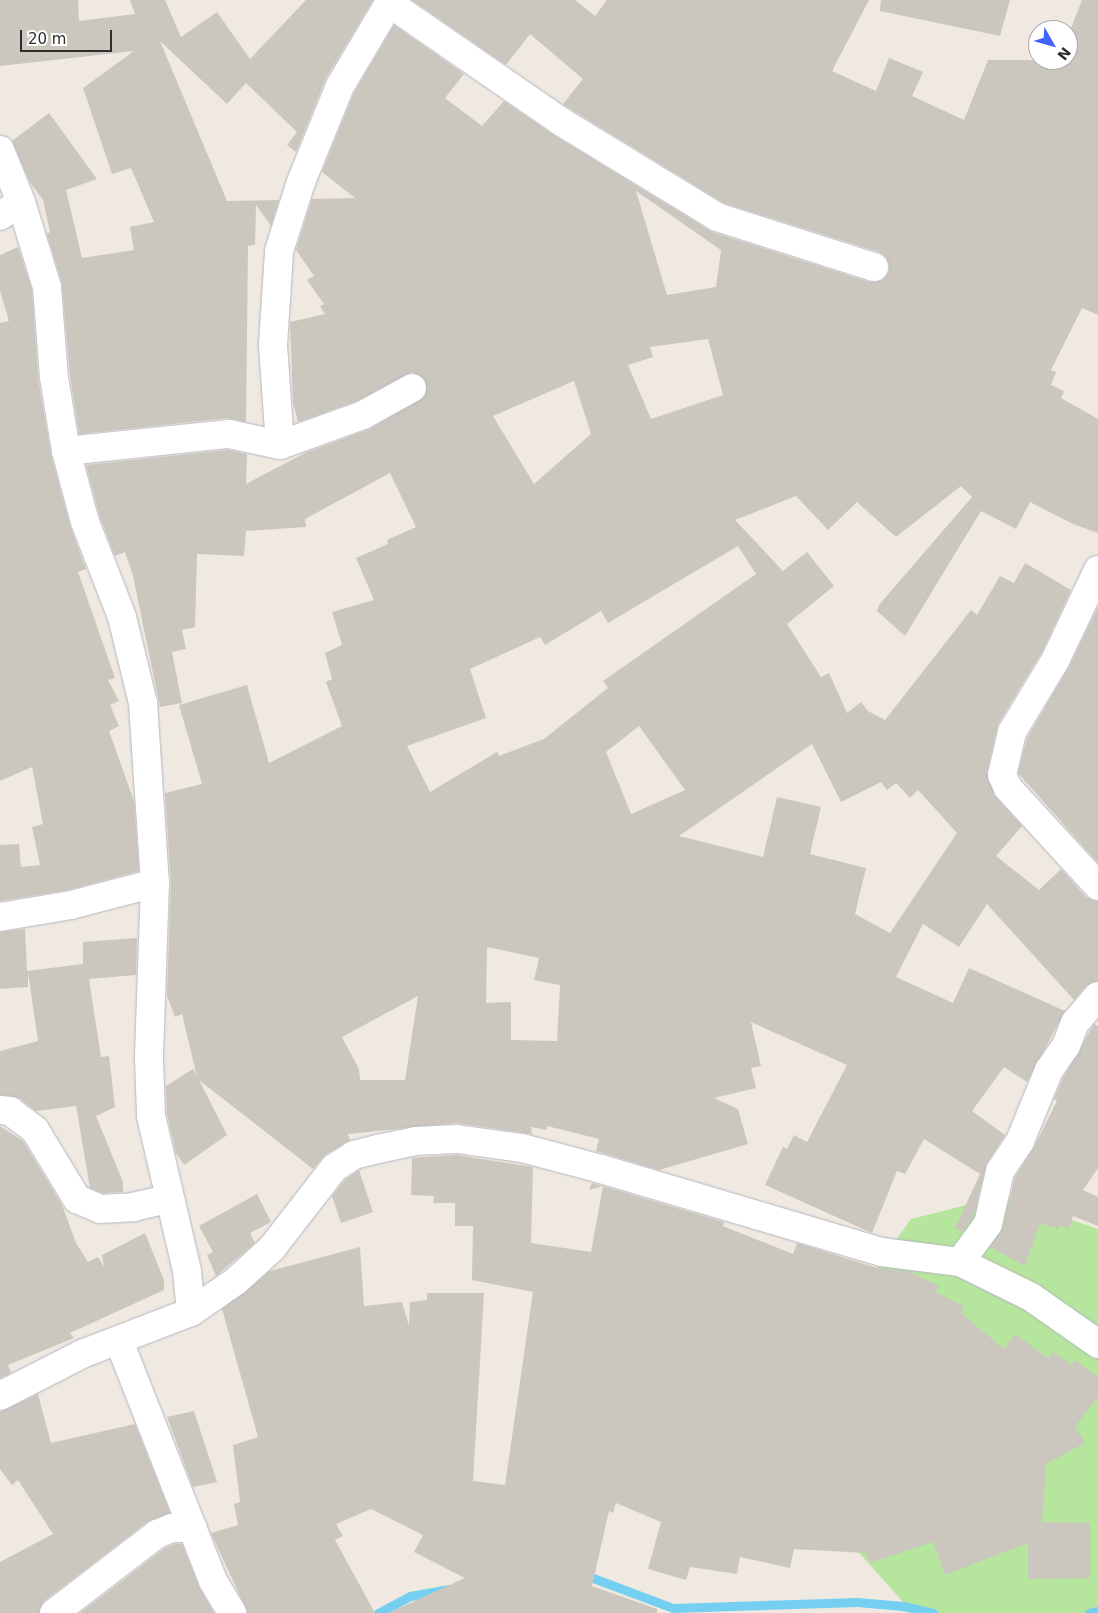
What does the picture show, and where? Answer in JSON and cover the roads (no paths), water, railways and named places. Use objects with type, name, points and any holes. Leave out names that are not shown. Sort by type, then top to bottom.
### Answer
[{"type":"street","points":[[280,445],[273,345],[279,251],[300,182],[340,86],[390,1],[560,121],[717,217],[874,266]]},
{"type":"street","points":[[0,150],[11,209],[47,287],[54,377],[66,451],[85,522],[122,617],[143,704],[156,883],[149,1058],[151,1116],[187,1271],[191,1312]]},
{"type":"street","points":[[66,451],[229,434],[280,445],[363,415],[412,388]]},
{"type":"street","points":[[1098,570],[1056,658],[1012,732],[1002,775],[1008,788],[1098,886]]},
{"type":"street","points":[[0,917],[71,905],[156,883]]},
{"type":"street","points":[[960,1262],[988,1224],[1000,1171],[1020,1142],[1049,1070],[1066,1046],[1075,1023],[1098,996]]},
{"type":"street","points":[[0,1110],[10,1111],[35,1130],[77,1199],[100,1209],[133,1207],[169,1199]]},
{"type":"street","points":[[0,1396],[84,1353],[191,1312],[236,1281],[272,1248],[334,1168],[354,1155],[415,1141],[457,1139],[522,1148],[600,1168],[881,1252],[960,1262],[1031,1297],[1098,1344]]},
{"type":"street","points":[[119,1341],[213,1581],[232,1613]]},
{"type":"street","points":[[54,1613],[157,1534],[172,1528],[193,1528]]},
{"type":"waterway","points":[[582,1578],[593,1578],[673,1608],[857,1602],[903,1606],[933,1613]]},
{"type":"waterway","points":[[378,1613],[410,1596],[448,1589]]},
{"type":"waterway","points":[[1089,1613],[1098,1611]]}]
